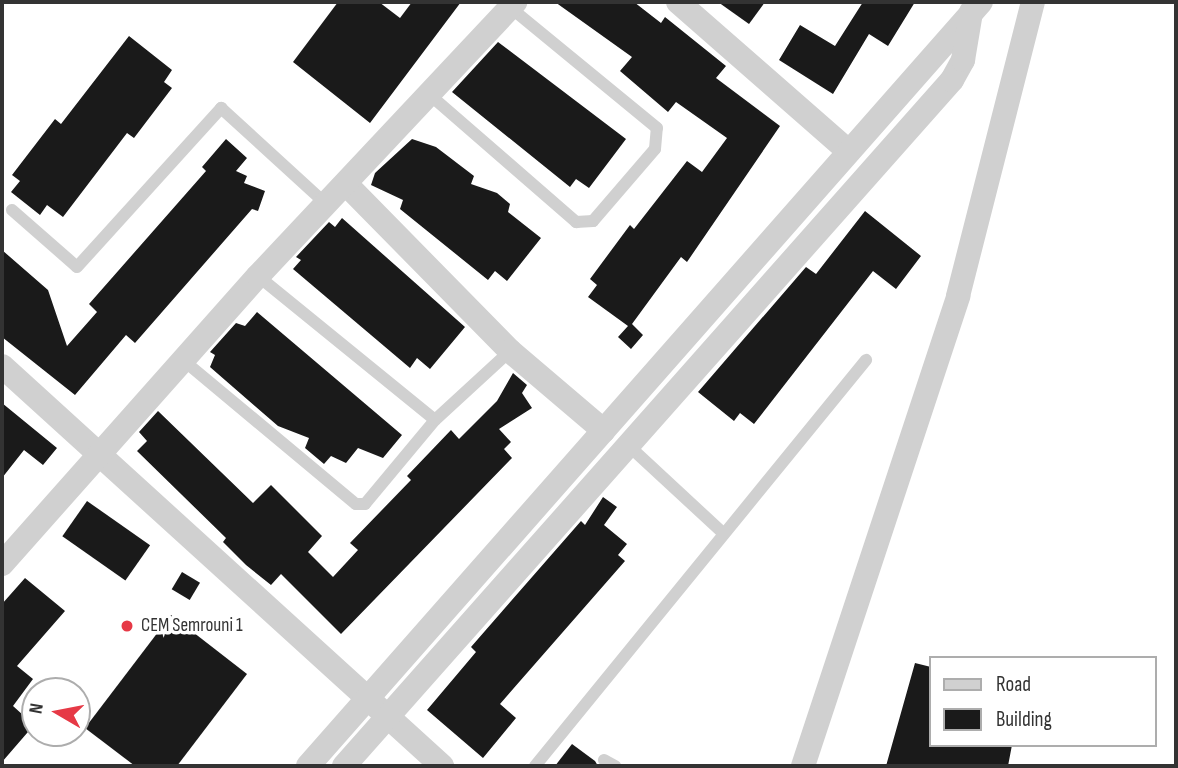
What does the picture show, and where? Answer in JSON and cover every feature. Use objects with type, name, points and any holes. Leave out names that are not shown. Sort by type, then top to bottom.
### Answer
[{"type":"street","points":[[678,2],[848,151]]},
{"type":"street","points":[[803,766],[958,296],[1033,2]]},
{"type":"street","points":[[2,564],[258,276],[513,5]]},
{"type":"street","points":[[308,766],[976,7]]},
{"type":"street","points":[[344,766],[952,80],[963,60],[976,7]]},
{"type":"street","points":[[346,184],[510,351],[604,432]]},
{"type":"street","points":[[2,366],[101,452],[442,766]]},
{"type":"lane","points":[[430,95],[576,222],[593,221],[655,149],[657,128],[513,5]]},
{"type":"lane","points":[[12,210],[77,267],[221,108],[325,203]]},
{"type":"lane","points":[[258,276],[435,420]]},
{"type":"lane","points":[[183,360],[356,504],[365,504],[435,420],[510,351]]},
{"type":"lane","points":[[535,766],[866,360]]},
{"type":"lane","points":[[629,446],[724,534]]},
{"type":"building","points":[[338,2],[379,2],[400,18],[412,2],[461,2],[370,123],[293,62]]},
{"type":"building","points":[[555,2],[634,2],[661,23],[665,17],[726,66],[716,78],[780,126],[687,262],[681,257],[632,324],[643,335],[631,349],[618,337],[628,326],[588,297],[597,285],[590,279],[630,225],[634,229],[687,161],[702,172],[727,138],[676,102],[668,112],[620,71],[632,57]]},
{"type":"building","points":[[718,2],[765,2],[749,24]]},
{"type":"building","points":[[863,2],[915,2],[888,46],[869,34],[833,94],[779,60],[800,25],[835,46]]},
{"type":"building","points":[[129,36],[172,70],[164,82],[172,88],[134,138],[127,133],[63,217],[47,205],[40,215],[11,192],[20,181],[12,175],[55,119],[61,124]]},
{"type":"building","points":[[498,42],[626,139],[589,188],[576,179],[570,187],[452,92]]},
{"type":"building","points":[[226,139],[247,158],[236,171],[247,176],[244,183],[265,191],[258,211],[252,209],[135,343],[126,335],[75,395],[2,337],[2,250],[48,290],[67,346],[97,312],[89,304],[206,171],[202,167]]},
{"type":"building","points":[[412,139],[436,147],[474,176],[471,184],[497,193],[510,204],[508,212],[541,238],[507,281],[495,271],[488,280],[400,209],[403,200],[371,185],[375,173]]},
{"type":"building","points":[[865,211],[921,256],[896,289],[873,271],[754,424],[740,413],[734,421],[698,392],[806,267],[816,274]]},
{"type":"building","points":[[342,218],[465,327],[430,369],[417,358],[410,368],[293,269],[301,260],[296,257],[329,222],[335,227]]},
{"type":"building","points":[[257,312],[402,435],[383,458],[358,448],[346,463],[331,456],[324,464],[305,448],[309,438],[278,426],[210,367],[215,355],[210,352],[236,323],[245,326]]},
{"type":"building","points":[[513,373],[527,385],[522,393],[532,408],[499,429],[511,442],[504,449],[512,458],[341,634],[281,574],[271,585],[246,565],[223,542],[226,538],[137,451],[147,441],[139,432],[158,411],[253,503],[271,485],[322,536],[308,552],[333,577],[358,550],[350,543],[411,480],[407,476],[451,430],[459,439],[497,401]]},
{"type":"building","points":[[2,403],[57,448],[43,465],[24,450],[2,478]]},
{"type":"building","points":[[603,497],[617,507],[604,525],[627,544],[618,555],[625,561],[500,704],[516,718],[483,758],[427,710],[476,652],[471,647],[581,521],[585,525]]},
{"type":"building","points":[[87,501],[150,545],[125,580],[62,536]]},
{"type":"building","points":[[182,572],[200,583],[190,600],[172,589]]},
{"type":"building","points":[[25,578],[65,611],[17,666],[31,677],[21,677],[21,695],[13,706],[21,713],[21,740],[2,762],[2,604]]},
{"type":"building","points":[[171,615],[247,674],[177,766],[135,766],[91,733],[91,720]]},
{"type":"building","points":[[915,663],[930,667],[930,747],[1012,747],[1008,766],[886,766]]},
{"type":"building","points":[[572,744],[595,761],[598,766],[555,766]]},
{"type":"place","name":"CEM Semrouni 1","points":[[127,626]]}]
